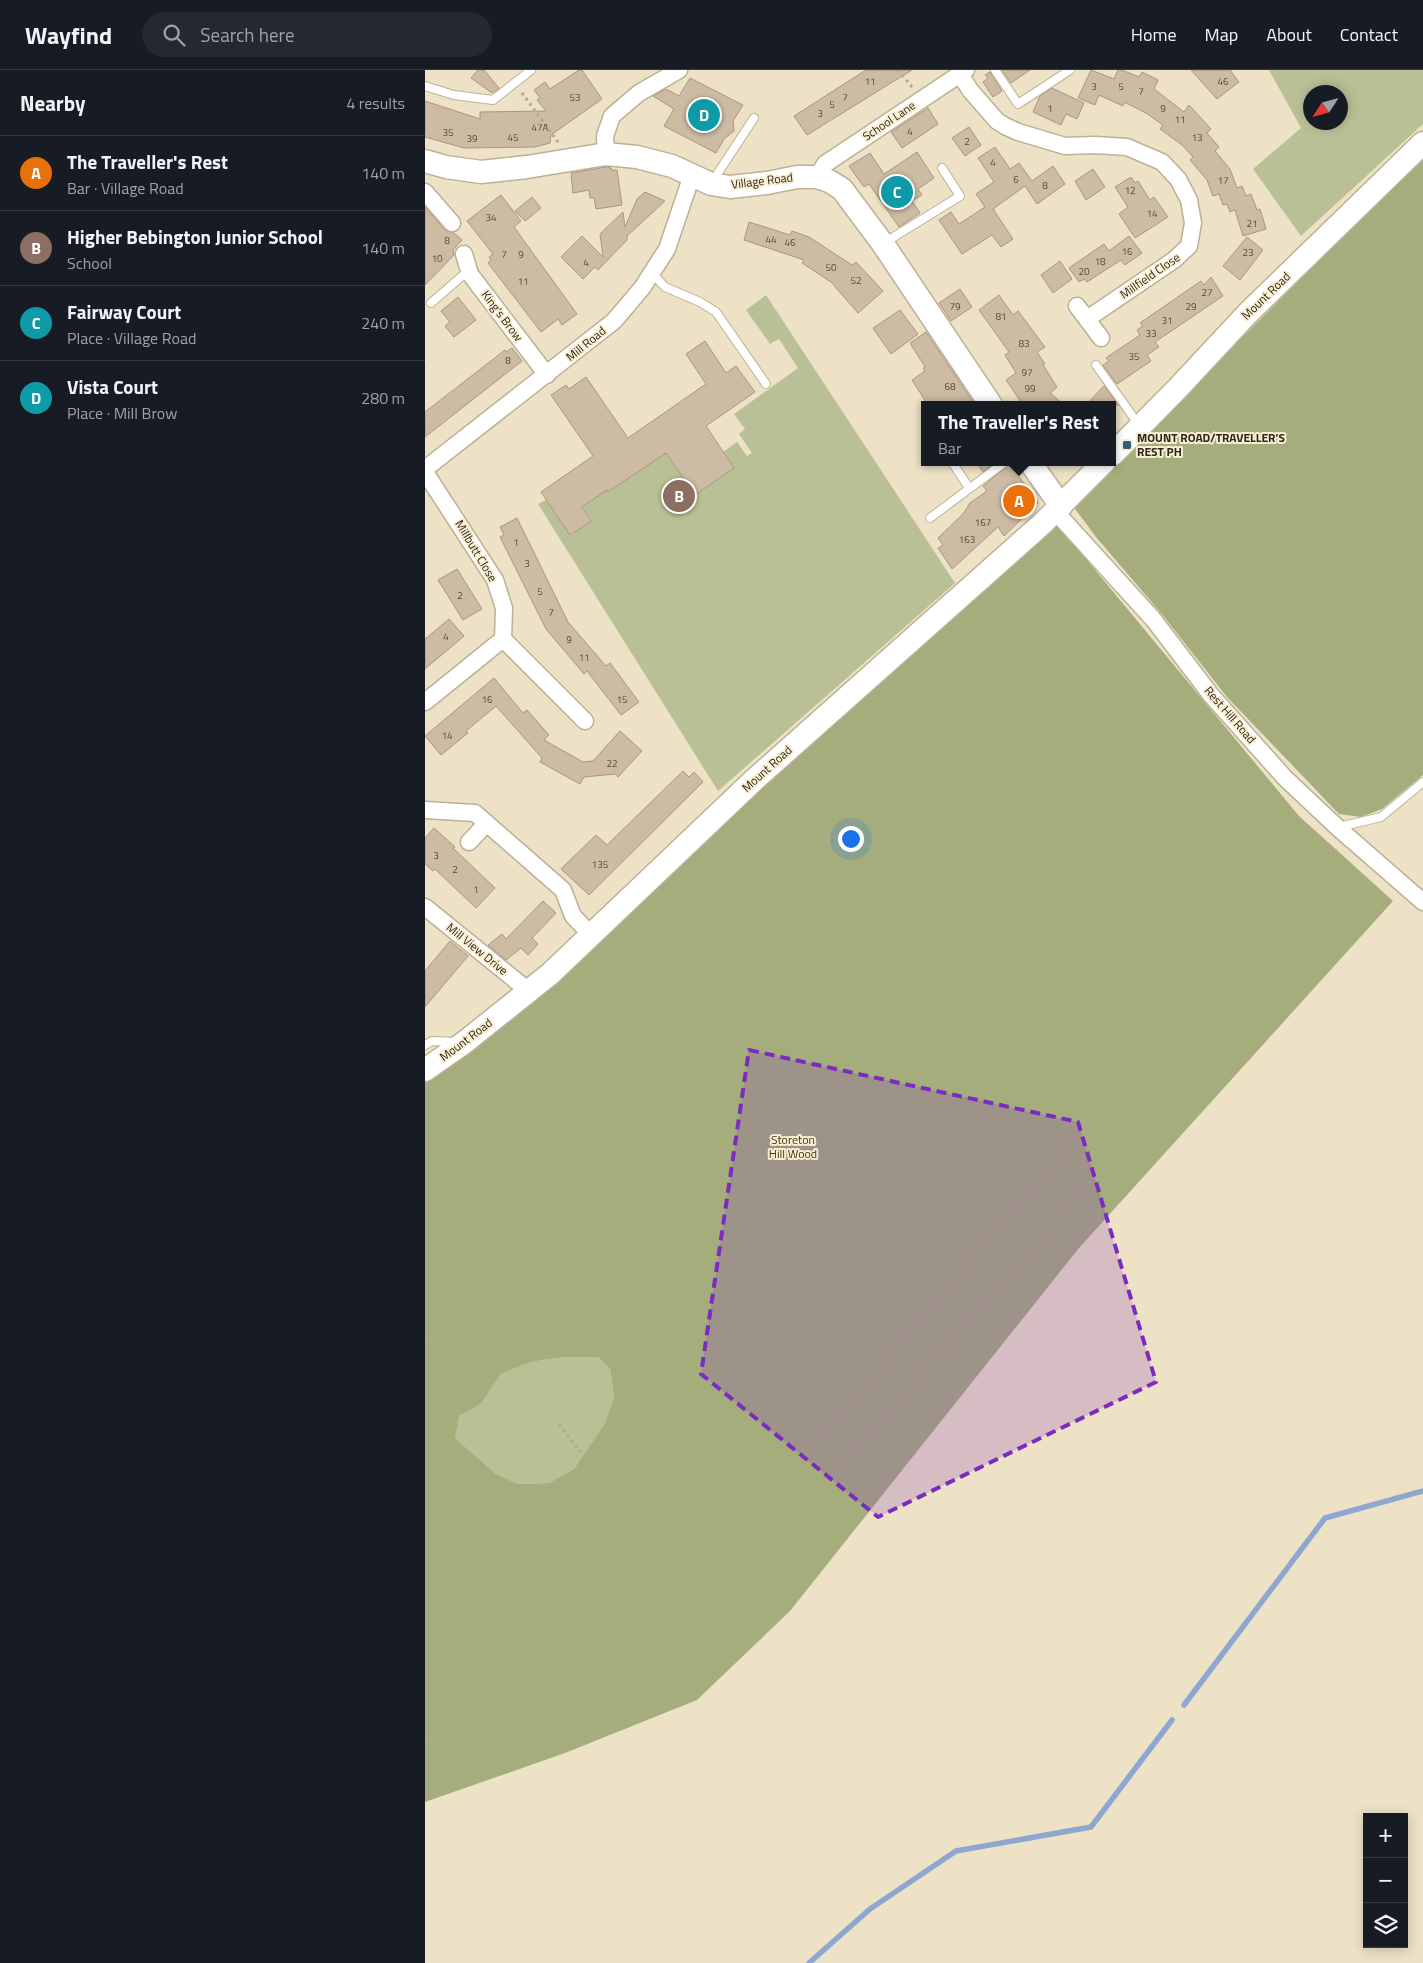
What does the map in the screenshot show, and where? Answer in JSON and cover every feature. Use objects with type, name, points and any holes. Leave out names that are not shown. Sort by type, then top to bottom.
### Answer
[{"type":"main road","name":"Mount Road","points":[[1116,451],[1247,313],[1423,143]]},
{"type":"main road","name":"Village Road","points":[[425,161],[446,167],[481,172],[527,167],[606,154],[637,157],[672,166],[701,179],[730,187],[767,183],[797,177],[817,177],[829,181],[842,189],[883,244],[988,401]]},
{"type":"main road","points":[[1032,466],[1055,502]]},
{"type":"main road","name":"Mount Road","points":[[425,1070],[530,992],[754,780],[943,614],[1055,502],[1099,466]]},
{"type":"street","points":[[606,154],[605,136],[612,116],[639,94],[679,70]]},
{"type":"street","name":"School Lane","points":[[817,177],[825,164],[963,72]]},
{"type":"street","name":"Millfield Close","points":[[963,72],[970,90],[997,121],[1005,126],[1018,132],[1065,146],[1096,144],[1127,147],[1162,162],[1179,179],[1189,200],[1193,223],[1189,246],[1174,260],[1087,319]]},
{"type":"street","name":"Mill Road","points":[[425,471],[614,321],[642,288],[667,249],[701,179]]},
{"type":"street","points":[[425,192],[452,223]]},
{"type":"street","name":"King's Brow","points":[[464,254],[470,274],[547,375]]},
{"type":"street","points":[[1077,306],[1101,338]]},
{"type":"street","name":"Millbutt Close","points":[[425,471],[495,580],[504,608],[503,639]]},
{"type":"street","name":"Rest Hill Road","points":[[1055,502],[1153,619],[1211,695],[1278,771],[1337,827],[1423,902]]},
{"type":"street","points":[[425,702],[503,639],[585,721]]},
{"type":"street","points":[[425,810],[475,813],[563,890],[573,916],[591,936]]},
{"type":"street","points":[[469,842],[487,824]]},
{"type":"street","name":"Mill View Drive","points":[[425,907],[530,992]]},
{"type":"lane","points":[[425,86],[454,95],[493,100],[531,70]]},
{"type":"lane","points":[[995,70],[1018,104],[1071,70]]},
{"type":"lane","points":[[701,179],[754,118]]},
{"type":"lane","points":[[883,244],[960,196],[942,168]]},
{"type":"lane","points":[[431,302],[469,270]]},
{"type":"lane","points":[[652,272],[665,286],[700,302],[716,312],[766,384]]},
{"type":"lane","points":[[1096,365],[1140,426]]},
{"type":"lane","points":[[955,466],[969,488]]},
{"type":"lane","points":[[930,518],[999,466]]},
{"type":"lane","points":[[1337,827],[1381,817],[1423,782]]},
{"type":"lane","points":[[425,1045],[432,1041],[465,1042]]},
{"type":"path","points":[[898,70],[921,99]]},
{"type":"path","points":[[515,83],[570,159]]},
{"type":"path","points":[[425,1146],[649,947],[825,762],[909,705],[995,656],[1037,625],[1093,607],[1152,740],[1148,777],[1134,816]]},
{"type":"path","points":[[909,705],[983,704],[1027,730],[1111,800],[1188,851],[1212,876]]},
{"type":"path","points":[[425,1210],[489,1163],[723,960],[831,837],[910,776],[973,744],[1027,730]]},
{"type":"path","points":[[425,1346],[487,1291],[737,1045],[845,923],[932,883],[1011,856],[1084,863],[1131,878],[1180,867],[1212,876],[1238,879],[1279,873],[1307,865],[1331,846],[1337,827]]},
{"type":"path","points":[[425,1739],[502,1716],[601,1656],[681,1587],[773,1494],[1261,916],[1336,850],[1337,827]]},
{"type":"path","points":[[1238,879],[1253,894],[1261,916]]},
{"type":"path","points":[[425,1768],[495,1751],[616,1700],[703,1618],[802,1511],[1256,995],[1259,958],[1241,942]]},
{"type":"path","points":[[559,1424],[620,1500],[665,1525],[711,1515],[773,1494]]},
{"type":"path","points":[[425,1676],[442,1687],[479,1717],[502,1716]]},
{"type":"highlighted area","points":[[749,1050],[1078,1122],[1156,1382],[878,1517],[701,1374]]},
{"type":"green space","points":[[1269,70],[1423,70],[1423,124],[1301,236],[1253,169],[1301,128]]},
{"type":"green space","points":[[1423,157],[1423,775],[1382,809],[1361,817],[1339,814],[1227,697],[1161,613],[1096,537],[1073,506],[1113,466],[1116,466],[1116,463]]},
{"type":"green space","points":[[766,295],[955,583],[718,791],[538,504],[546,500],[571,535],[592,520],[572,492],[607,490],[609,492],[668,448],[671,460],[695,495],[734,468],[723,452],[737,442],[747,456],[752,453],[739,434],[745,429],[734,414],[798,368],[779,339],[770,344],[746,310]]},
{"type":"green space","name":"Storeton Hill Wood","points":[[1057,524],[1299,816],[1393,901],[1079,1248],[790,1611],[697,1700],[565,1753],[425,1802],[425,1080],[508,1022],[642,896]],"holes":[[[564,1357],[598,1357],[610,1369],[614,1397],[605,1423],[574,1469],[549,1483],[518,1484],[496,1474],[455,1438],[459,1416],[481,1404],[501,1374],[530,1362]]]},
{"type":"green space","points":[[564,1357],[598,1357],[610,1369],[614,1397],[605,1423],[574,1469],[549,1483],[518,1484],[496,1474],[455,1438],[458,1416],[481,1404],[501,1374],[529,1362]]},
{"type":"building","points":[[478,70],[484,70],[499,88],[492,93],[471,78]]},
{"type":"building","points":[[579,70],[582,70],[602,99],[551,135],[550,143],[535,147],[464,148],[425,137],[425,101],[480,119],[480,112],[546,111],[537,100],[540,98],[534,90],[545,82],[550,89]]},
{"type":"building","points":[[866,70],[912,70],[807,135],[794,116]]},
{"type":"building","points":[[1002,70],[1030,70],[1011,83]]},
{"type":"building","points":[[1091,70],[1114,79],[1118,70],[1139,77],[1142,72],[1158,80],[1154,89],[1184,112],[1189,105],[1211,129],[1207,133],[1219,147],[1215,151],[1230,169],[1237,188],[1242,186],[1246,196],[1251,194],[1257,210],[1260,209],[1266,229],[1243,236],[1235,210],[1230,212],[1227,204],[1223,205],[1219,194],[1213,196],[1207,180],[1190,160],[1193,157],[1182,145],[1160,129],[1163,125],[1146,113],[1124,102],[1123,106],[1099,95],[1095,105],[1078,98]]},
{"type":"building","points":[[1191,70],[1230,70],[1239,82],[1217,99]]},
{"type":"building","points":[[990,72],[1002,91],[993,97],[983,82],[988,78],[985,75]]},
{"type":"building","points":[[690,78],[743,105],[733,121],[734,131],[724,139],[716,153],[664,126],[674,109],[653,96],[666,89],[679,96]]},
{"type":"building","points":[[1052,88],[1084,103],[1077,119],[1066,114],[1061,125],[1033,112],[1040,96]]},
{"type":"building","points":[[928,108],[938,124],[902,148],[891,132]]},
{"type":"building","points":[[969,127],[981,145],[965,156],[952,138]]},
{"type":"building","points":[[995,147],[1010,169],[1019,163],[1032,181],[1053,166],[1065,184],[1037,204],[1025,186],[993,209],[1013,239],[1001,247],[992,235],[962,254],[939,220],[951,212],[959,224],[985,207],[976,194],[994,182],[978,158]]},
{"type":"building","points":[[917,152],[934,178],[918,189],[922,195],[912,201],[920,213],[899,227],[869,184],[864,187],[849,166],[870,153],[884,174]]},
{"type":"building","points":[[606,167],[617,170],[622,205],[596,209],[594,198],[590,198],[589,190],[573,193],[571,173]]},
{"type":"building","points":[[1093,169],[1105,187],[1086,200],[1075,181]]},
{"type":"building","points":[[1131,177],[1135,183],[1138,181],[1150,200],[1154,197],[1168,217],[1135,238],[1119,214],[1128,207],[1115,187]]},
{"type":"building","points":[[645,192],[665,201],[627,236],[627,240],[598,270],[595,267],[583,279],[561,257],[582,236],[603,257],[600,234],[623,212],[625,227],[637,199]]},
{"type":"building","points":[[501,195],[521,221],[514,227],[577,314],[562,325],[558,319],[541,332],[488,263],[491,260],[489,257],[493,254],[467,221]]},
{"type":"building","points":[[532,197],[541,208],[525,221],[515,211]]},
{"type":"building","points":[[425,207],[445,230],[454,233],[462,240],[453,250],[454,255],[425,285]]},
{"type":"building","points":[[749,222],[790,235],[792,231],[809,237],[852,265],[856,262],[883,291],[858,313],[831,282],[802,263],[804,260],[744,240]]},
{"type":"building","points":[[1129,236],[1142,253],[1125,265],[1121,260],[1087,282],[1084,279],[1079,282],[1069,268],[1104,244],[1109,251]]},
{"type":"building","points":[[1247,237],[1263,250],[1240,280],[1223,266]]},
{"type":"building","points":[[1060,261],[1072,279],[1053,293],[1041,275]]},
{"type":"building","points":[[1211,277],[1223,296],[1155,342],[1159,347],[1147,355],[1151,361],[1117,384],[1103,365],[1109,361],[1106,358],[1140,335],[1137,330],[1143,326],[1140,323],[1201,281],[1204,285]]},
{"type":"building","points":[[960,289],[972,307],[951,321],[939,303]]},
{"type":"building","points":[[999,295],[1013,315],[1018,311],[1045,347],[1037,352],[1057,387],[1050,393],[1059,401],[1020,401],[1006,380],[1016,373],[1005,355],[1009,352],[979,310]]},
{"type":"building","points":[[458,297],[476,320],[454,337],[445,326],[450,322],[441,311]]},
{"type":"building","points":[[900,310],[918,334],[891,354],[873,328]]},
{"type":"building","points":[[926,332],[972,401],[925,401],[912,380],[925,371],[923,368],[925,367],[910,343]]},
{"type":"building","points":[[705,341],[726,373],[736,366],[755,392],[706,426],[734,468],[695,495],[666,453],[582,507],[592,521],[570,535],[541,492],[593,456],[551,395],[566,385],[569,389],[586,377],[628,438],[706,384],[686,354]]},
{"type":"building","points":[[512,348],[522,361],[425,437],[425,412],[505,350],[506,352]]},
{"type":"building","points":[[1104,386],[1115,401],[1090,401]]},
{"type":"building","points":[[979,466],[990,466],[983,472]]},
{"type":"building","points":[[1008,466],[1011,466],[1038,503],[1004,536],[998,527],[952,569],[938,548],[943,545],[938,538],[963,514],[970,503],[987,491],[983,486]]},
{"type":"building","points":[[517,518],[568,622],[606,666],[610,663],[639,702],[621,715],[587,671],[584,674],[546,629],[500,537],[504,535],[500,527]]},
{"type":"building","points":[[457,569],[482,609],[463,620],[438,580]]},
{"type":"building","points":[[449,619],[464,636],[425,669],[425,639]]},
{"type":"building","points":[[494,678],[523,713],[527,710],[549,735],[544,740],[583,762],[593,761],[620,731],[642,751],[618,777],[615,774],[584,777],[580,784],[540,762],[542,758],[496,706],[466,731],[468,733],[441,755],[425,736]]},
{"type":"building","points":[[683,771],[689,777],[694,772],[703,782],[589,895],[561,869],[596,835],[607,845]]},
{"type":"building","points":[[434,828],[495,888],[476,908],[435,869],[433,871],[425,864],[425,838]]},
{"type":"building","points":[[543,901],[556,913],[532,938],[538,944],[528,955],[521,948],[506,960],[488,945],[502,934],[506,939]]},
{"type":"building","points":[[450,941],[468,956],[425,1007],[425,971]]},
{"type":"waterway","points":[[1184,1705],[1325,1518],[1423,1491]]},
{"type":"waterway","points":[[809,1963],[870,1909],[956,1851],[1091,1827],[1172,1720]]},
{"type":"place","name":"Vista Court","points":[[704,115]]},
{"type":"place","name":"Fairway Court","points":[[897,192]]},
{"type":"place","name":"MOUNT ROAD/TRAVELLER'S REST PH","points":[[1127,445]]},
{"type":"place","name":"Higher Bebington Junior School","points":[[679,496]]},
{"type":"place","name":"The Traveller's Rest","points":[[1019,501]]}]
